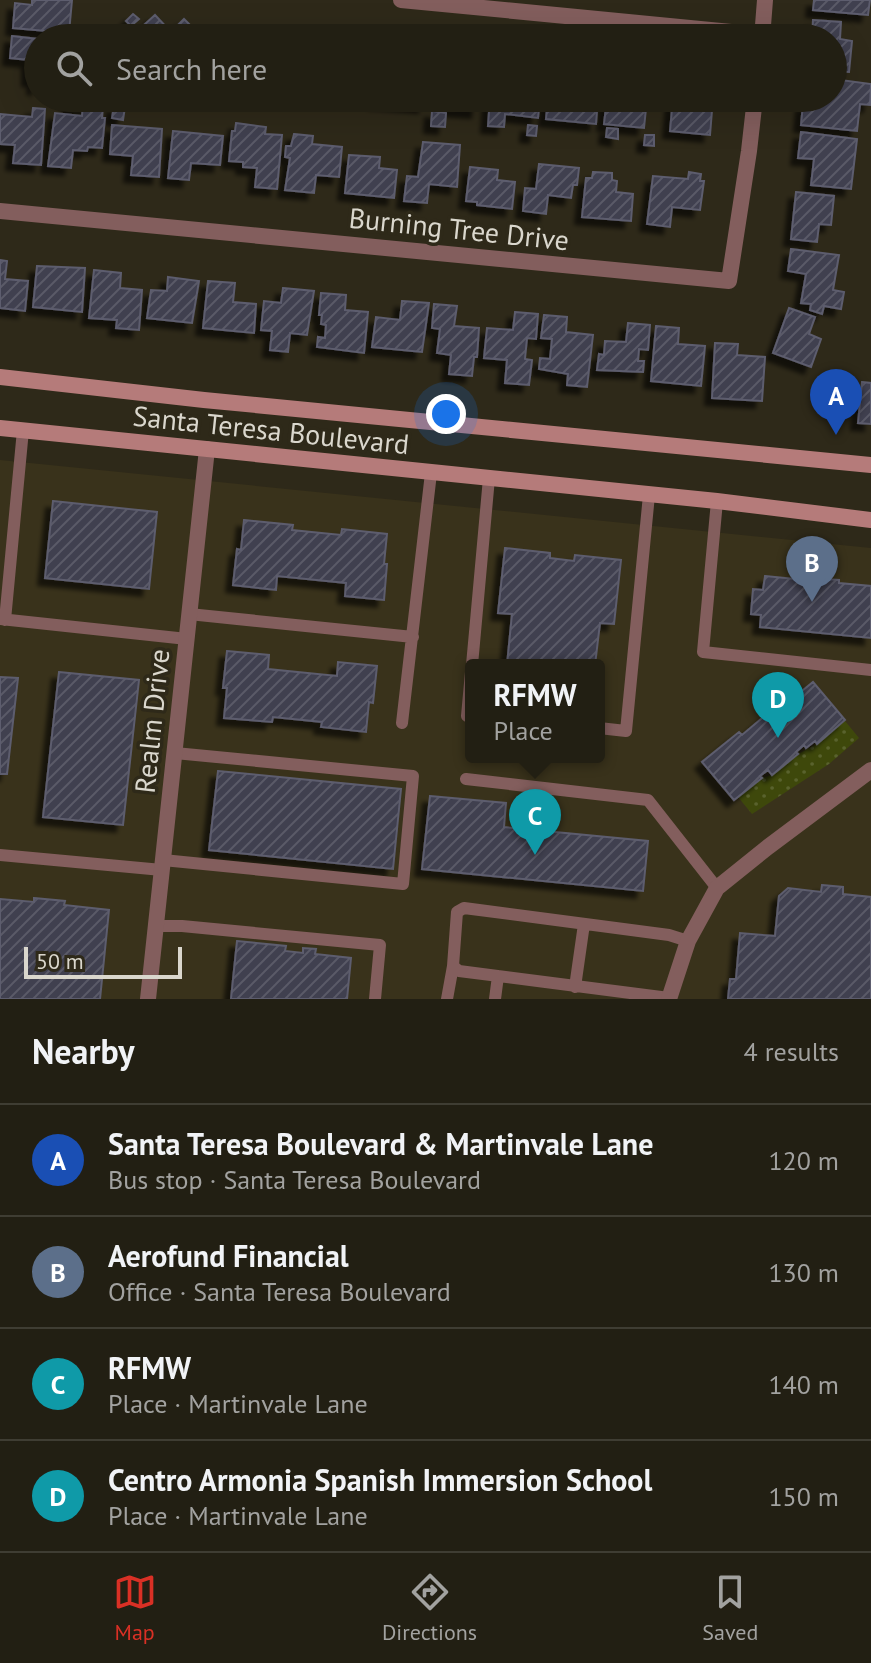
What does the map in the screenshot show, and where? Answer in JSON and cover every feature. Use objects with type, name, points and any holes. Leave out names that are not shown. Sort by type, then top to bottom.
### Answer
[{"type":"main road","name":"Santa Teresa Boulevard","points":[[0,377],[193,399],[871,465]]},
{"type":"main road","name":"Santa Teresa Boulevard","points":[[0,428],[717,501],[871,520]]},
{"type":"street","points":[[401,0],[642,24]]},
{"type":"street","points":[[763,24],[765,0]]},
{"type":"street","name":"Burning Tree Drive","points":[[0,211],[729,281],[753,112]]},
{"type":"street","name":"Realm Drive","points":[[148,999],[207,449]]},
{"type":"street","points":[[669,999],[688,941],[717,888],[871,770]]},
{"type":"lane","points":[[23,430],[2,620],[187,639]]},
{"type":"lane","points":[[402,723],[431,473]]},
{"type":"lane","points":[[473,659],[489,478]]},
{"type":"lane","points":[[605,729],[626,731],[649,495]]},
{"type":"lane","points":[[717,501],[703,652],[871,670]]},
{"type":"lane","points":[[189,614],[413,637]]},
{"type":"lane","points":[[0,855],[403,884],[413,776],[175,753]]},
{"type":"lane","points":[[466,779],[648,800],[717,888]]},
{"type":"lane","points":[[447,999],[457,912],[464,908],[669,935],[688,941]]},
{"type":"lane","points":[[575,987],[584,924]]},
{"type":"lane","points":[[156,926],[380,945],[375,999]]},
{"type":"lane","points":[[453,966],[459,971],[669,999]]},
{"type":"lane","points":[[495,999],[498,976]]},
{"type":"shaded area","points":[[0,460],[871,548],[871,999],[0,999]]},
{"type":"green space","points":[[845,721],[859,738],[829,764],[752,814],[738,797],[762,778],[772,775],[798,754],[817,744]]},
{"type":"building","points":[[32,0],[72,0],[70,24],[24,24],[24,29],[13,28],[15,3],[32,5]]},
{"type":"building","points":[[814,0],[870,0],[868,15],[813,10]]},
{"type":"building","points":[[133,14],[139,19],[133,24],[126,21]]},
{"type":"building","points":[[155,15],[163,24],[145,24]]},
{"type":"building","points":[[813,20],[841,22],[841,24],[813,24]]},
{"type":"building","points":[[12,36],[24,37],[24,59],[10,58]]},
{"type":"building","points":[[847,40],[852,41],[847,72]]},
{"type":"building","points":[[847,81],[871,84],[870,105],[860,104],[857,131],[801,125],[802,112],[847,112]]},
{"type":"building","points":[[33,112],[45,112],[41,165],[13,163],[15,145],[0,144],[0,114],[32,117]]},
{"type":"building","points":[[82,112],[103,112],[102,118],[105,118],[102,148],[73,150],[71,168],[48,166],[55,113],[82,116]]},
{"type":"building","points":[[113,112],[124,112],[123,120],[112,118]]},
{"type":"building","points":[[432,112],[446,113],[445,127],[431,126]]},
{"type":"building","points":[[489,112],[539,112],[538,118],[505,114],[504,127],[488,126]]},
{"type":"building","points":[[547,112],[597,112],[596,124],[546,119]]},
{"type":"building","points":[[605,112],[646,112],[644,128],[604,124]]},
{"type":"building","points":[[672,112],[712,112],[710,135],[670,131]]},
{"type":"building","points":[[236,123],[266,127],[265,134],[282,135],[277,189],[255,187],[257,168],[243,167],[243,162],[229,161],[232,131],[235,131]]},
{"type":"building","points":[[112,125],[162,129],[159,177],[131,175],[133,156],[110,154]]},
{"type":"building","points":[[528,125],[537,126],[536,136],[527,135]]},
{"type":"building","points":[[607,128],[618,129],[618,139],[606,137]]},
{"type":"building","points":[[173,131],[223,136],[220,165],[191,163],[189,180],[168,178]]},
{"type":"building","points":[[801,132],[857,139],[851,189],[811,185],[814,159],[798,158]]},
{"type":"building","points":[[294,134],[313,136],[312,144],[342,147],[339,177],[316,175],[314,193],[285,190],[290,158],[285,157],[286,146],[291,146]]},
{"type":"building","points":[[645,135],[654,135],[654,146],[644,145]]},
{"type":"building","points":[[423,142],[460,145],[457,187],[429,184],[427,203],[404,201],[407,176],[418,177]]},
{"type":"building","points":[[349,155],[380,157],[379,168],[397,170],[394,198],[345,193]]},
{"type":"building","points":[[539,164],[579,168],[577,185],[573,185],[571,198],[548,195],[546,214],[523,211],[525,188],[536,189]]},
{"type":"building","points":[[470,167],[498,170],[497,180],[515,182],[512,209],[466,201]]},
{"type":"building","points":[[593,172],[612,173],[612,180],[617,181],[616,192],[633,194],[631,221],[582,217],[586,178],[592,178]]},
{"type":"building","points":[[689,172],[701,174],[700,181],[704,181],[700,210],[672,207],[670,227],[647,224],[653,176],[688,179]]},
{"type":"building","points":[[796,192],[834,196],[831,225],[819,224],[817,242],[791,239]]},
{"type":"building","points":[[791,249],[839,255],[833,290],[844,292],[841,309],[824,306],[822,314],[810,310],[811,304],[801,303],[806,274],[788,271]]},
{"type":"building","points":[[0,260],[7,261],[5,279],[28,281],[25,311],[0,308]]},
{"type":"building","points":[[37,266],[85,268],[82,312],[33,307]]},
{"type":"building","points":[[94,270],[121,273],[120,288],[142,290],[139,330],[116,328],[117,320],[89,318]]},
{"type":"building","points":[[168,277],[199,281],[192,323],[147,318],[151,290],[167,291]]},
{"type":"building","points":[[208,281],[235,283],[233,302],[256,304],[254,333],[203,328]]},
{"type":"building","points":[[283,288],[314,291],[307,335],[290,333],[288,352],[270,350],[272,331],[261,330],[264,301],[281,303]]},
{"type":"building","points":[[321,293],[346,295],[345,310],[368,312],[364,353],[317,347],[318,337],[325,338],[326,325],[321,324],[322,315],[319,315]]},
{"type":"building","points":[[402,301],[429,303],[422,352],[372,347],[376,317],[400,320]]},
{"type":"building","points":[[434,304],[457,306],[454,326],[479,328],[472,376],[449,374],[451,355],[437,353],[440,329],[432,328]]},
{"type":"building","points":[[789,308],[815,317],[809,334],[821,339],[811,367],[773,353]]},
{"type":"building","points":[[515,312],[538,314],[536,339],[527,338],[525,359],[532,360],[529,385],[505,383],[507,360],[484,358],[487,328],[513,330]]},
{"type":"building","points":[[544,315],[567,317],[566,332],[593,335],[587,387],[567,385],[568,374],[539,369],[540,358],[550,359],[552,339],[541,338]]},
{"type":"building","points":[[628,323],[650,325],[648,350],[639,349],[638,361],[644,361],[643,372],[597,370],[599,354],[604,355],[605,341],[626,342]]},
{"type":"building","points":[[656,326],[679,328],[678,344],[705,346],[701,386],[651,381]]},
{"type":"building","points":[[715,343],[738,344],[737,355],[765,357],[762,401],[712,398]]},
{"type":"building","points":[[862,382],[871,383],[871,424],[858,423]]},
{"type":"building","points":[[53,501],[157,512],[149,589],[45,578]]},
{"type":"building","points":[[244,520],[293,525],[292,530],[341,535],[342,529],[387,534],[384,600],[345,596],[346,583],[277,576],[276,590],[233,585]]},
{"type":"building","points":[[505,548],[550,553],[550,558],[574,561],[575,555],[621,560],[614,624],[600,623],[596,659],[508,659],[512,614],[498,613]]},
{"type":"building","points":[[765,576],[825,582],[825,579],[839,580],[839,583],[871,586],[871,638],[760,627],[761,615],[751,614],[753,589],[763,590]]},
{"type":"building","points":[[227,651],[269,655],[268,669],[337,676],[338,662],[377,666],[366,732],[321,727],[322,722],[273,717],[272,722],[224,718]]},
{"type":"building","points":[[59,672],[139,680],[123,825],[43,817]]},
{"type":"building","points":[[0,677],[18,678],[7,774],[0,774]]},
{"type":"building","points":[[813,682],[845,720],[817,744],[815,741],[806,748],[804,745],[796,752],[798,754],[772,775],[768,770],[734,800],[702,762],[767,714],[769,717],[777,710],[779,714],[788,706],[786,704]]},
{"type":"building","points":[[218,771],[401,789],[393,869],[209,850]]},
{"type":"building","points":[[430,796],[506,803],[504,827],[648,841],[643,891],[422,869]]},
{"type":"building","points":[[822,885],[843,887],[843,894],[871,897],[871,999],[728,999],[730,979],[736,979],[740,933],[775,936],[779,896],[788,888],[821,892]]},
{"type":"building","points":[[34,898],[109,910],[100,999],[0,999],[0,899],[34,902]]},
{"type":"building","points":[[237,941],[286,946],[285,951],[303,953],[303,948],[316,949],[315,954],[351,958],[347,999],[231,999]]},
{"type":"place","name":"Santa Teresa Boulevard & Martinvale Lane","points":[[836,435]]},
{"type":"place","name":"Aerofund Financial","points":[[812,602]]},
{"type":"place","name":"Centro Armonia Spanish Immersion School","points":[[778,738]]},
{"type":"place","name":"RFMW","points":[[535,855]]}]
